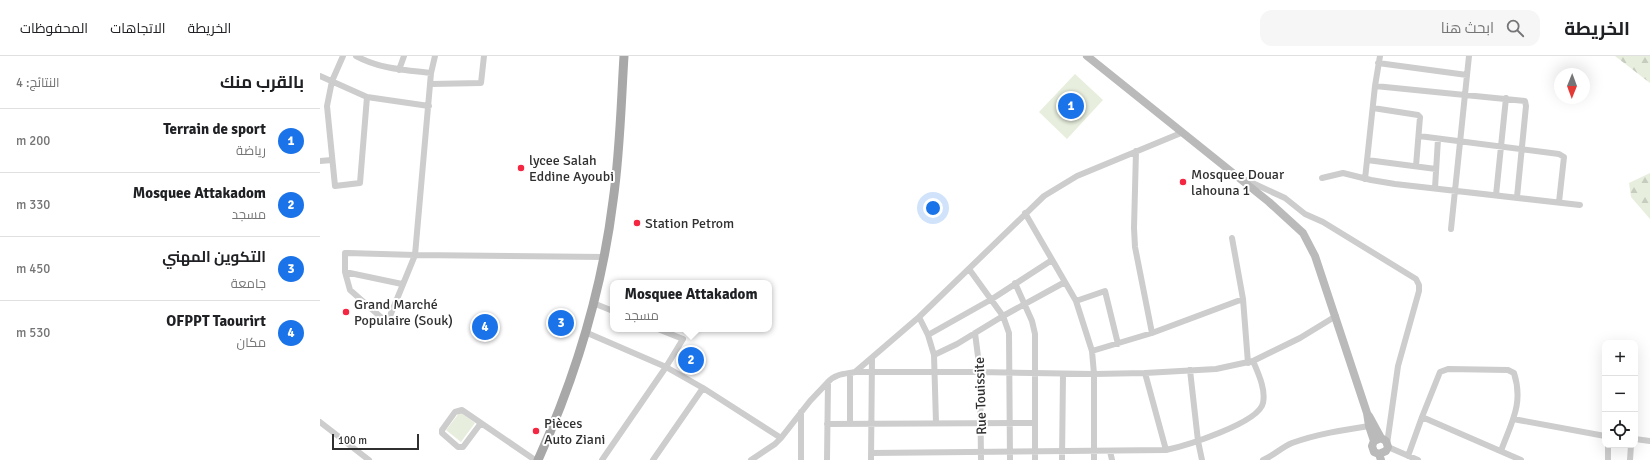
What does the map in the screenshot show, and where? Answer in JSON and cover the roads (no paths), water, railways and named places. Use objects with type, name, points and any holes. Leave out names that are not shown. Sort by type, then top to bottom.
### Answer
[{"type":"main road","points":[[538,460],[563,400],[585,332],[604,257],[614,199],[624,56]]},
{"type":"main road","points":[[1087,56],[1283,214],[1303,234],[1314,256],[1336,316],[1367,413],[1369,426],[1388,460]]},
{"type":"main road","points":[[1367,413],[1374,424],[1382,448]]},
{"type":"street","points":[[343,56],[323,107],[335,186],[360,183],[367,97]]},
{"type":"street","points":[[356,56],[370,63],[399,70],[431,73]]},
{"type":"street","points":[[399,70],[404,56]]},
{"type":"street","points":[[435,56],[431,73],[430,106],[415,255],[390,316],[387,319],[383,319],[350,290],[345,272],[344,256],[345,253],[348,252],[415,255],[604,257]]},
{"type":"street","points":[[431,84],[481,83],[484,56]]},
{"type":"street","points":[[1365,179],[1372,108],[1380,56]]},
{"type":"street","points":[[1451,229],[1469,56]]},
{"type":"street","points":[[1378,64],[1467,75]]},
{"type":"street","points":[[320,76],[367,97],[430,106]]},
{"type":"street","points":[[1375,86],[1506,98],[1526,102],[1517,197]]},
{"type":"street","points":[[1496,195],[1506,98]]},
{"type":"street","points":[[1372,108],[1418,115],[1420,117],[1416,166]]},
{"type":"street","points":[[850,424],[853,373],[919,317],[1044,196],[1077,176],[1181,133]]},
{"type":"street","points":[[1419,136],[1559,154],[1564,157],[1559,202]]},
{"type":"street","points":[[1435,188],[1438,139]]},
{"type":"street","points":[[1136,151],[1135,247],[1152,333]]},
{"type":"street","points":[[320,161],[332,160]]},
{"type":"street","points":[[1368,160],[1436,169]]},
{"type":"street","points":[[1322,178],[1343,173],[1365,179],[1395,184],[1580,205]]},
{"type":"street","points":[[1233,174],[1285,198],[1305,214],[1323,222],[1416,279],[1419,289],[1398,366],[1382,448],[1418,460]]},
{"type":"street","points":[[1026,213],[1076,301],[1092,351],[1094,374],[1094,460]]},
{"type":"street","points":[[871,453],[1166,450],[1198,441],[1224,431],[1251,417],[1262,407],[1263,394],[1260,379],[1250,362],[1243,299],[1232,238]]},
{"type":"street","points":[[928,335],[992,299],[1052,260]]},
{"type":"street","points":[[969,269],[1003,316],[1009,333],[1010,460]]},
{"type":"street","points":[[345,272],[402,284]]},
{"type":"street","points":[[934,355],[1065,282]]},
{"type":"street","points":[[1015,283],[1032,321],[1035,334],[1035,460]]},
{"type":"street","points":[[1076,301],[1105,292],[1118,344]]},
{"type":"street","points":[[1092,351],[1152,333],[1243,299]]},
{"type":"street","points":[[593,303],[610,310]]},
{"type":"street","points":[[750,460],[781,438],[801,412],[833,376],[872,372],[1094,374],[1216,369],[1250,362],[1300,338],[1336,316]]},
{"type":"street","points":[[919,317],[928,335],[934,355],[936,423]]},
{"type":"street","points":[[585,332],[666,367],[703,388],[781,438]]},
{"type":"street","points":[[602,460],[666,367],[683,339],[666,332]]},
{"type":"street","name":"Rue Touissite","points":[[975,333],[980,372],[981,460]]},
{"type":"street","points":[[871,460],[872,358]]},
{"type":"street","points":[[1190,370],[1198,441],[1202,460]]},
{"type":"street","points":[[1408,456],[1440,372],[1444,370],[1508,370],[1514,373],[1518,395],[1518,407],[1501,451]]},
{"type":"street","points":[[1145,373],[1166,450]]},
{"type":"street","points":[[1062,460],[1063,374]]},
{"type":"street","points":[[827,460],[828,382]]},
{"type":"street","points":[[653,460],[703,388]]},
{"type":"street","points":[[480,423],[461,448],[442,433],[442,430],[455,412],[462,410],[535,460]]},
{"type":"street","points":[[801,412],[801,460]]},
{"type":"street","points":[[1422,417],[1517,459]]},
{"type":"street","points":[[1513,419],[1602,435]]},
{"type":"street","points":[[320,422],[370,460]]},
{"type":"street","points":[[827,424],[1035,423]]},
{"type":"street","points":[[1263,460],[1291,443],[1333,432],[1369,426]]},
{"type":"street","points":[[1638,439],[1650,441]]},
{"type":"street","points":[[1608,448],[1608,460]]},
{"type":"street","points":[[1630,460],[1631,448]]},
{"type":"street","points":[[1110,451],[1112,460]]},
{"type":"street","points":[[899,452],[899,460]]},
{"type":"street","points":[[927,452],[927,460]]},
{"type":"street","points":[[952,452],[952,460]]},
{"type":"place","name":"Terrain de sport","points":[[1071,106]]},
{"type":"place","name":"lycee Salah Eddine Ayoubi","points":[[521,168]]},
{"type":"place","name":"Mosquee Douar lahouna 1","points":[[1183,182]]},
{"type":"place","name":"Station Petrom","points":[[637,223]]},
{"type":"place","name":"Grand Marché Populaire (Souk)","points":[[346,312]]},
{"type":"place","name":"التكوين المهني","points":[[561,323]]},
{"type":"place","name":"OFPPT Taourirt","points":[[485,327]]},
{"type":"place","name":"Mosquee Attakadom","points":[[691,360]]},
{"type":"place","name":"Pièces Auto Ziani","points":[[536,431]]}]
